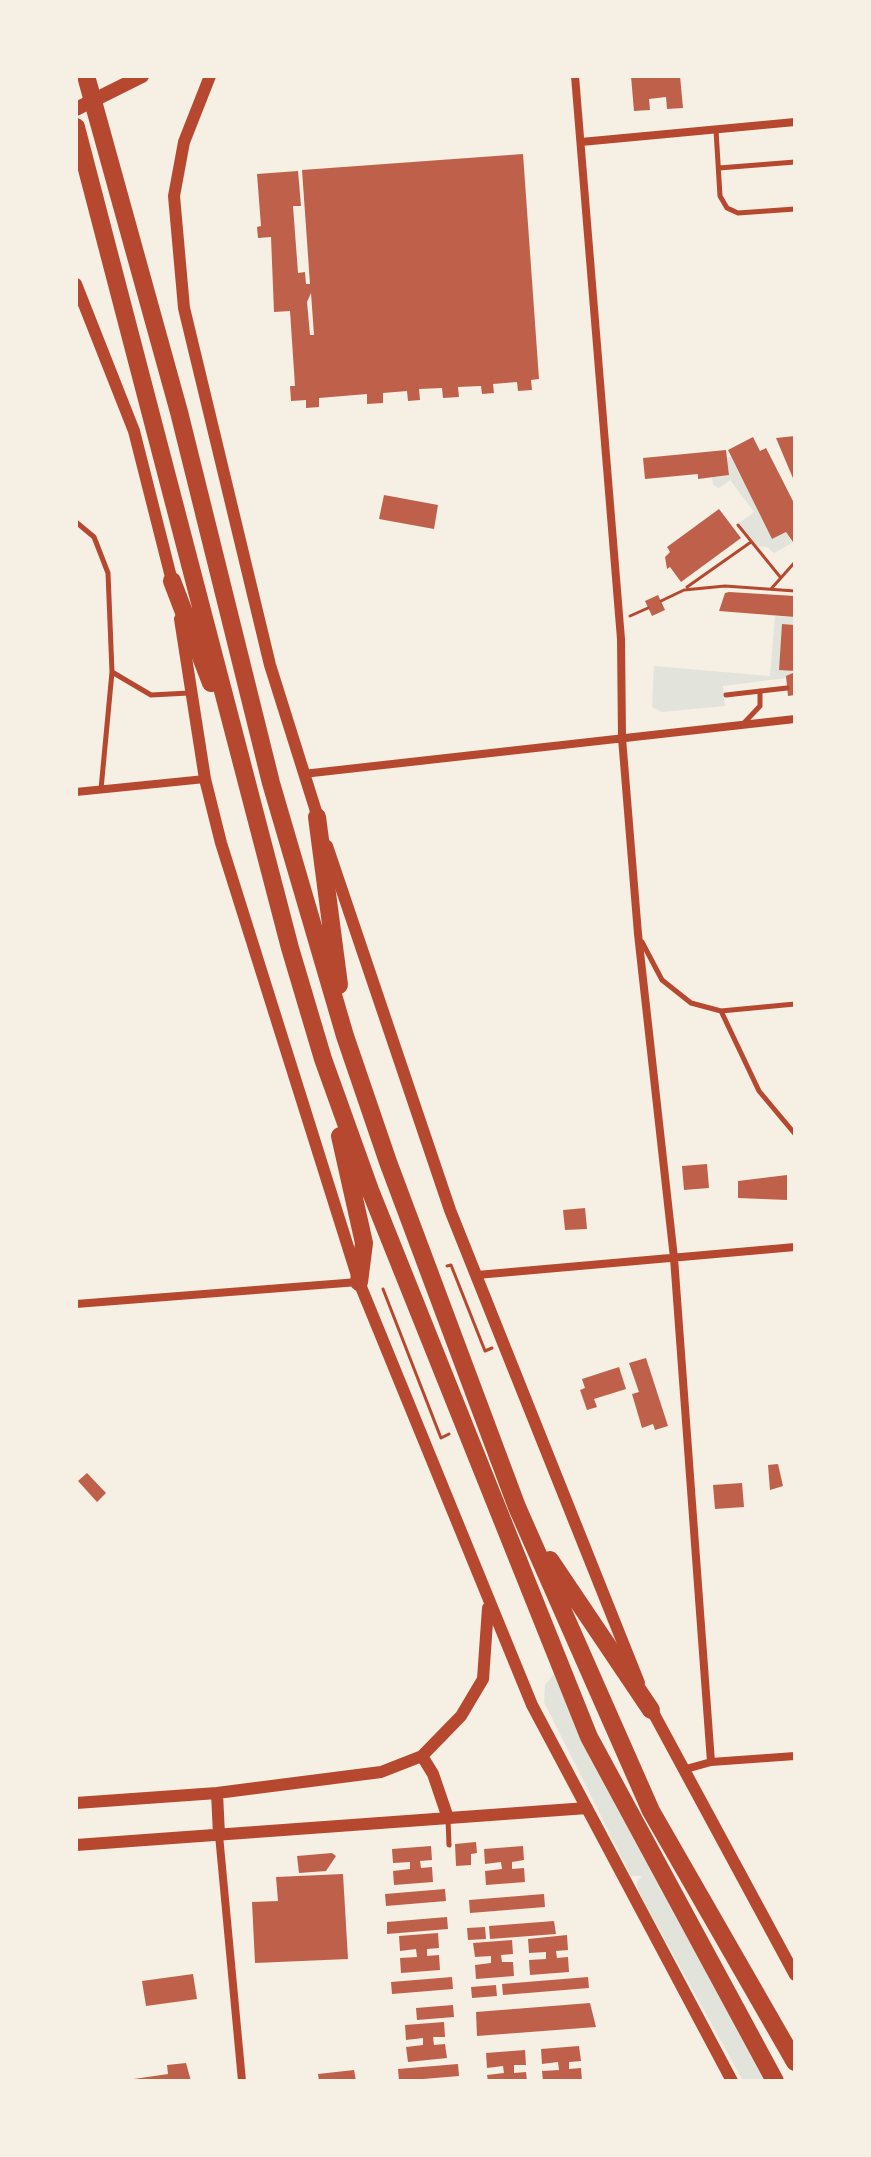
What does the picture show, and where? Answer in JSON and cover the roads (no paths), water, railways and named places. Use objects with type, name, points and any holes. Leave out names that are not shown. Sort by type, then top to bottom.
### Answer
[{"type":"highway","points":[[86,76],[179,412],[271,783],[345,1036],[517,1507],[651,1811],[795,2062]]},
{"type":"highway","points":[[76,127],[244,773],[323,1059],[364,1243],[359,1282]]},
{"type":"highway","points":[[172,581],[244,773]]},
{"type":"highway","points":[[317,817],[345,1036]]},
{"type":"highway","points":[[323,1059],[370,1190],[589,1737],[775,2081]]},
{"type":"highway","points":[[517,1507],[592,1627],[651,1710]]},
{"type":"main road","points":[[76,109],[142,76]]},
{"type":"street","points":[[210,76],[179,161],[174,196],[184,308],[270,665],[303,774],[450,1210],[651,1710],[686,1769],[795,1975]]},
{"type":"street","points":[[575,76],[619,620],[622,738],[638,934],[674,1258],[711,1762]]},
{"type":"street","points":[[581,142],[795,122]]},
{"type":"street","points":[[76,284],[134,431],[172,581],[187,656],[205,779],[221,843],[359,1282],[488,1604],[532,1705],[732,2081]]},
{"type":"street","points":[[303,774],[795,719]]},
{"type":"street","points":[[76,792],[205,779]]},
{"type":"street","points":[[477,1275],[795,1247]]},
{"type":"street","points":[[76,1304],[359,1282]]},
{"type":"street","points":[[76,1803],[217,1793],[381,1772],[422,1756],[461,1716],[483,1679],[488,1604]]},
{"type":"street","points":[[422,1756],[433,1774],[448,1818]]},
{"type":"street","points":[[686,1769],[711,1762],[795,1756]]},
{"type":"street","points":[[217,1793],[242,2081]]},
{"type":"street","points":[[76,1845],[587,1808]]},
{"type":"lane","points":[[716,129],[720,196],[727,208],[738,213],[795,209]]},
{"type":"lane","points":[[719,168],[795,162]]},
{"type":"lane","points":[[76,522],[94,537],[108,573],[112,672],[101,789]]},
{"type":"lane","points":[[112,672],[151,695],[190,693]]},
{"type":"lane","points":[[726,695],[787,688]]},
{"type":"lane","points":[[742,725],[758,711],[760,691]]},
{"type":"lane","points":[[638,934],[662,980],[691,1003],[721,1011],[795,1004]]},
{"type":"lane","points":[[721,1011],[759,1091],[795,1134]]},
{"type":"lane","points":[[448,1818],[449,1845]]}]
